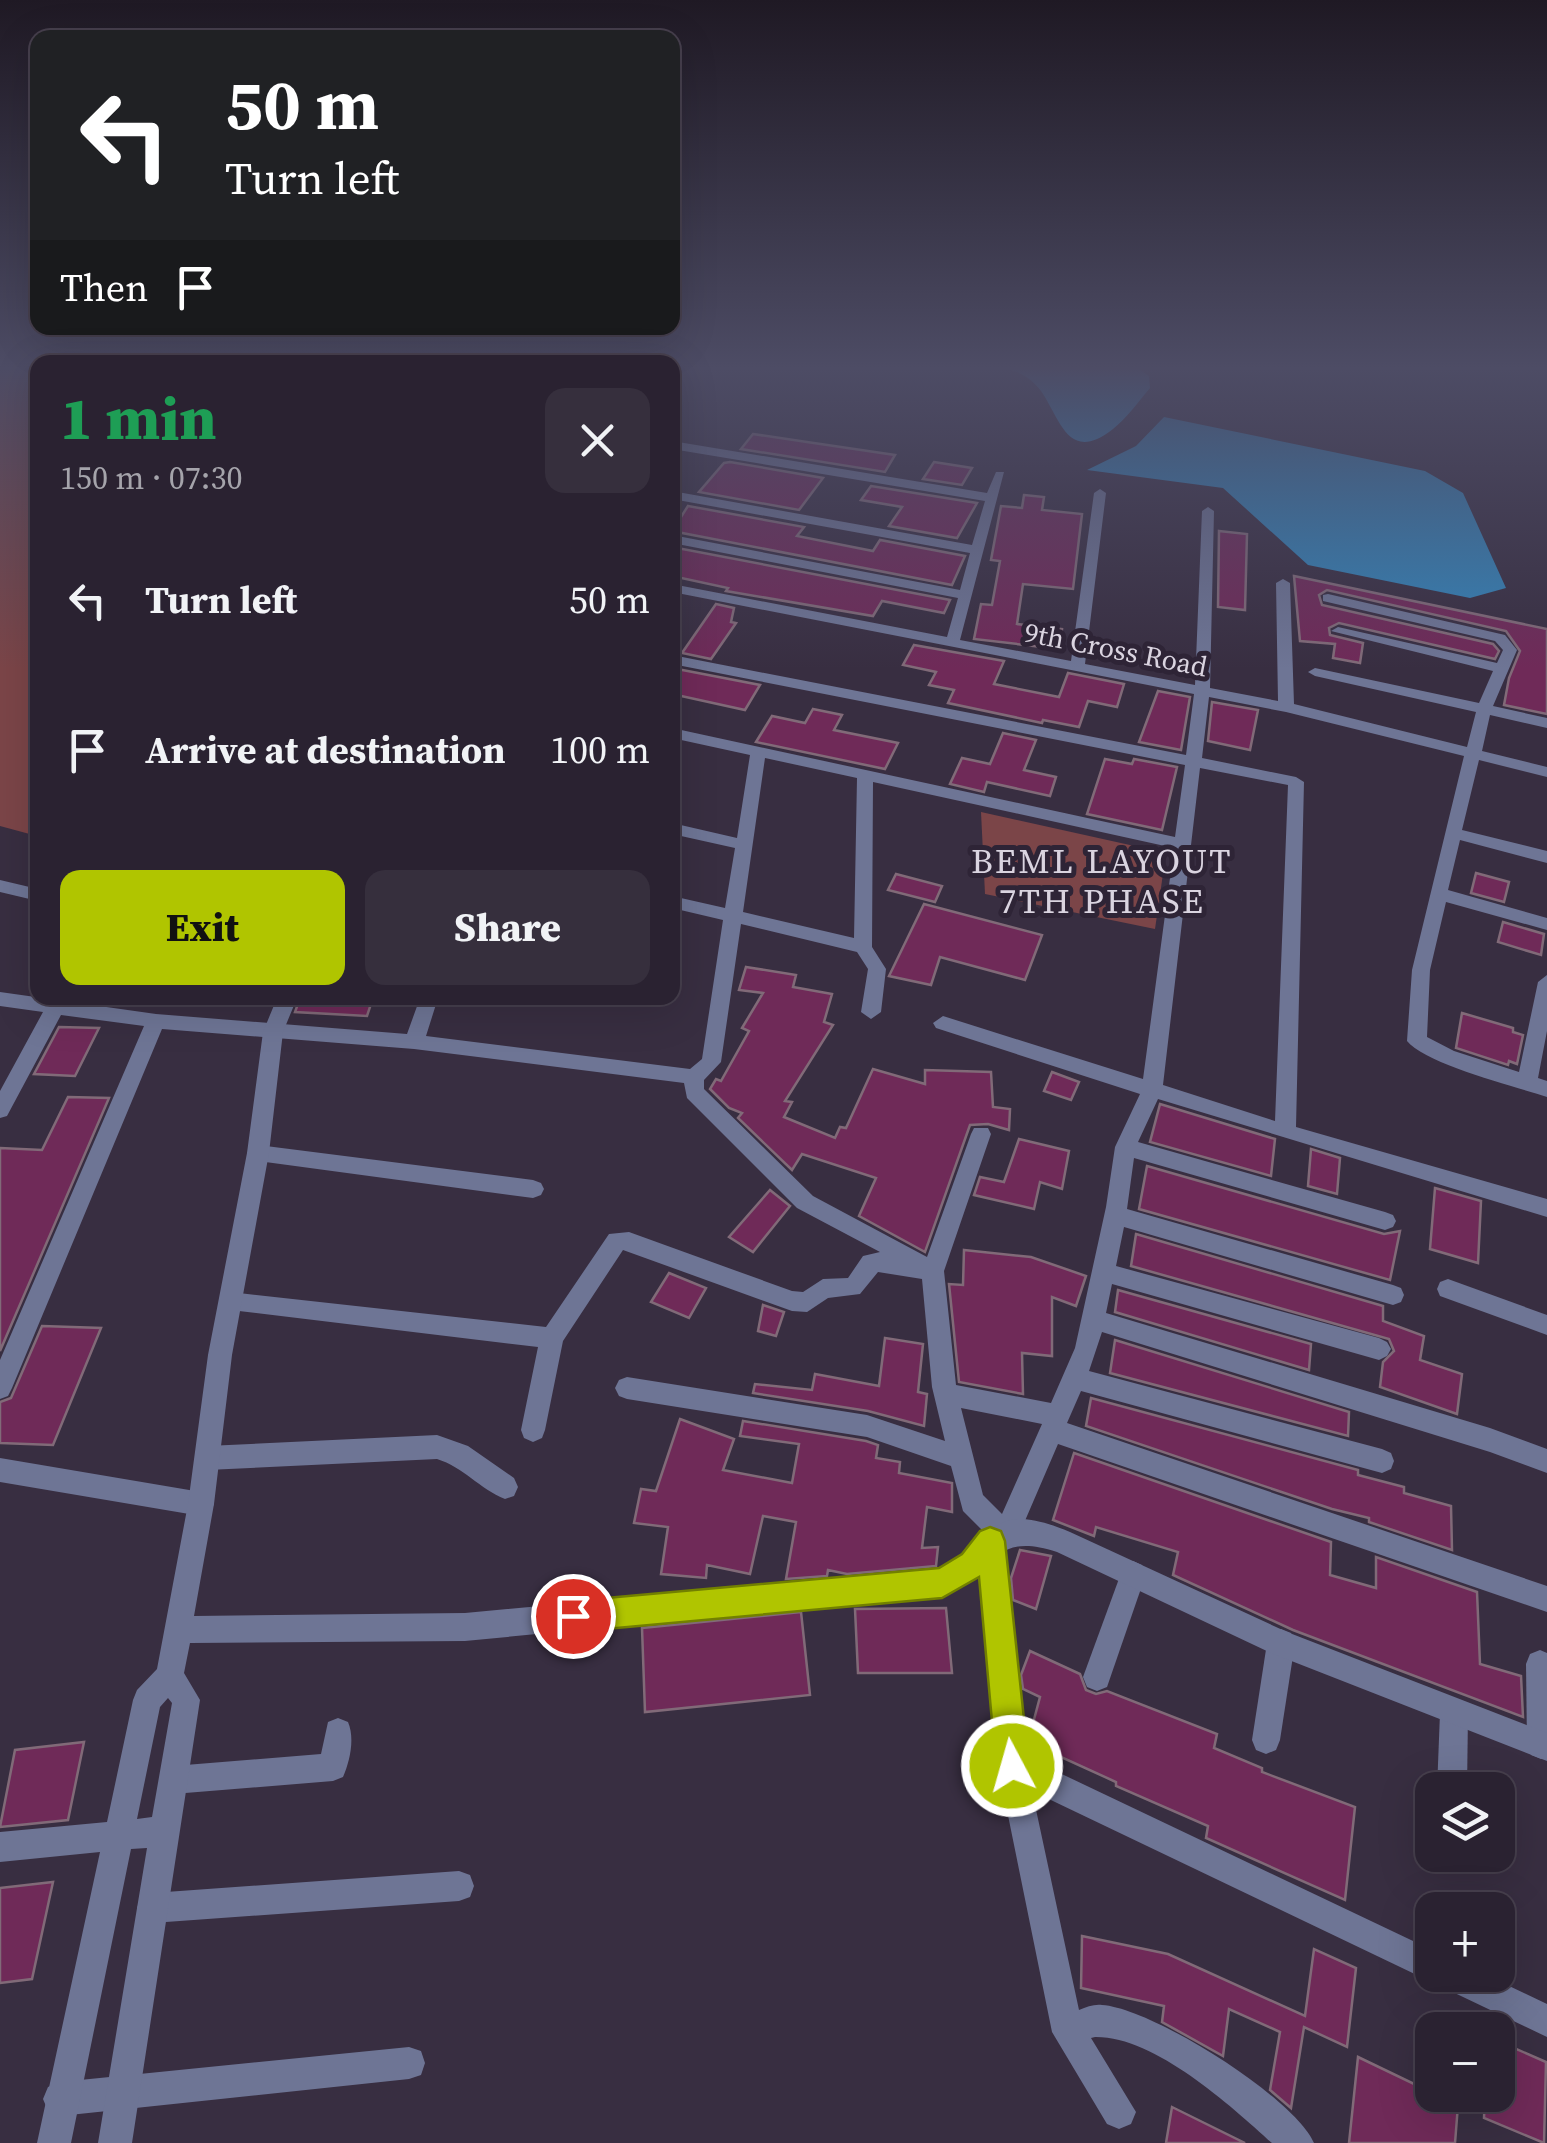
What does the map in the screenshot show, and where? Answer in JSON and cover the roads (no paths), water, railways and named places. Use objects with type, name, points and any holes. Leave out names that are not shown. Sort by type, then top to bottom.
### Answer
[{"type":"street","points":[[817,469],[992,498]]},
{"type":"street","points":[[952,644],[1000,476]]},
{"type":"street","points":[[1078,668],[1100,493]]},
{"type":"street","points":[[680,495],[977,550]]},
{"type":"street","points":[[177,1630],[267,1625],[446,1628],[942,1582],[972,1564],[998,1538],[1087,1348],[1125,1148],[1152,1090],[1202,691],[1208,511]]},
{"type":"street","points":[[680,541],[965,595]]},
{"type":"street","points":[[1283,584],[1286,707]]},
{"type":"street","name":"9th Cross Road","points":[[680,590],[1286,707],[1547,772]]},
{"type":"street","points":[[1328,598],[1500,638],[1510,650],[1484,710],[1420,970],[1418,1041],[1448,1056],[1537,1086],[1547,982]]},
{"type":"street","points":[[1338,631],[1502,669]]},
{"type":"street","points":[[680,660],[1296,782],[1285,1132]]},
{"type":"street","points":[[1315,672],[1547,724]]},
{"type":"street","points":[[680,735],[1185,846]]},
{"type":"street","points":[[32,1005],[156,1021],[414,1042],[694,1077],[711,1062],[758,752]]},
{"type":"street","points":[[865,776],[863,947],[877,969],[871,1012]]},
{"type":"street","points":[[680,830],[744,844]]},
{"type":"street","points":[[1453,833],[1547,857]]},
{"type":"street","points":[[0,886],[30,893]]},
{"type":"street","points":[[1440,894],[1547,924]]},
{"type":"street","points":[[680,904],[863,947]]},
{"type":"street","points":[[0,999],[30,1005]]},
{"type":"street","points":[[54,2143],[115,1837],[147,1700],[170,1676],[258,1153],[273,1032],[284,1005]]},
{"type":"street","points":[[414,1042],[427,1005]]},
{"type":"street","points":[[0,1110],[54,1009]]},
{"type":"street","points":[[0,1388],[156,1021]]},
{"type":"street","points":[[943,1023],[1285,1132],[1547,1208]]},
{"type":"street","points":[[694,1077],[694,1092],[805,1202],[933,1271]]},
{"type":"street","points":[[981,1134],[933,1271],[946,1394],[972,1502],[998,1538],[1012,1766],[1068,2032],[1119,2112]]},
{"type":"street","points":[[1125,1148],[1385,1221]]},
{"type":"street","points":[[258,1153],[532,1189]]},
{"type":"street","points":[[1115,1214],[1393,1295]]},
{"type":"street","points":[[533,1430],[552,1338],[617,1241],[629,1241],[792,1301],[807,1302],[822,1289],[858,1287],[872,1264],[879,1262],[933,1271]]},
{"type":"street","points":[[1103,1272],[1378,1349]]},
{"type":"street","points":[[1448,1290],[1547,1325]]},
{"type":"street","points":[[230,1302],[552,1338]]},
{"type":"street","points":[[1092,1319],[1490,1440],[1547,1461]]},
{"type":"street","points":[[1074,1378],[1382,1461]]},
{"type":"street","points":[[627,1388],[868,1426],[961,1458]]},
{"type":"street","points":[[946,1394],[1055,1423],[1547,1599]]},
{"type":"street","points":[[206,1458],[437,1447],[459,1454],[505,1487]]},
{"type":"street","points":[[0,1470],[201,1504]]},
{"type":"street","points":[[998,1538],[1038,1532],[1281,1643],[1454,1714],[1544,1746],[1540,1664],[1547,1667]]},
{"type":"street","points":[[1097,1676],[1133,1574]]},
{"type":"street","points":[[1266,1740],[1281,1643]]},
{"type":"street","points":[[114,2143],[186,1700],[170,1676]]},
{"type":"street","points":[[1452,1772],[1454,1714]]},
{"type":"street","points":[[173,1780],[333,1766],[338,1732]]},
{"type":"street","points":[[1012,1766],[1415,1958]]},
{"type":"street","points":[[0,1847],[165,1831]]},
{"type":"street","points":[[152,1908],[459,1886]]},
{"type":"street","points":[[1487,1992],[1547,2020]]},
{"type":"street","points":[[1068,2032],[1102,2020],[1148,2036],[1244,2095],[1297,2143]]},
{"type":"street","points":[[60,2099],[409,2063]]},
{"type":"water","points":[[1087,470],[1425,471],[1463,493],[1506,588],[1470,598],[1308,565],[1223,488]]},
{"type":"district","name":"BEML LAYOUT 7TH PHASE","points":[[1102,881]]}]
